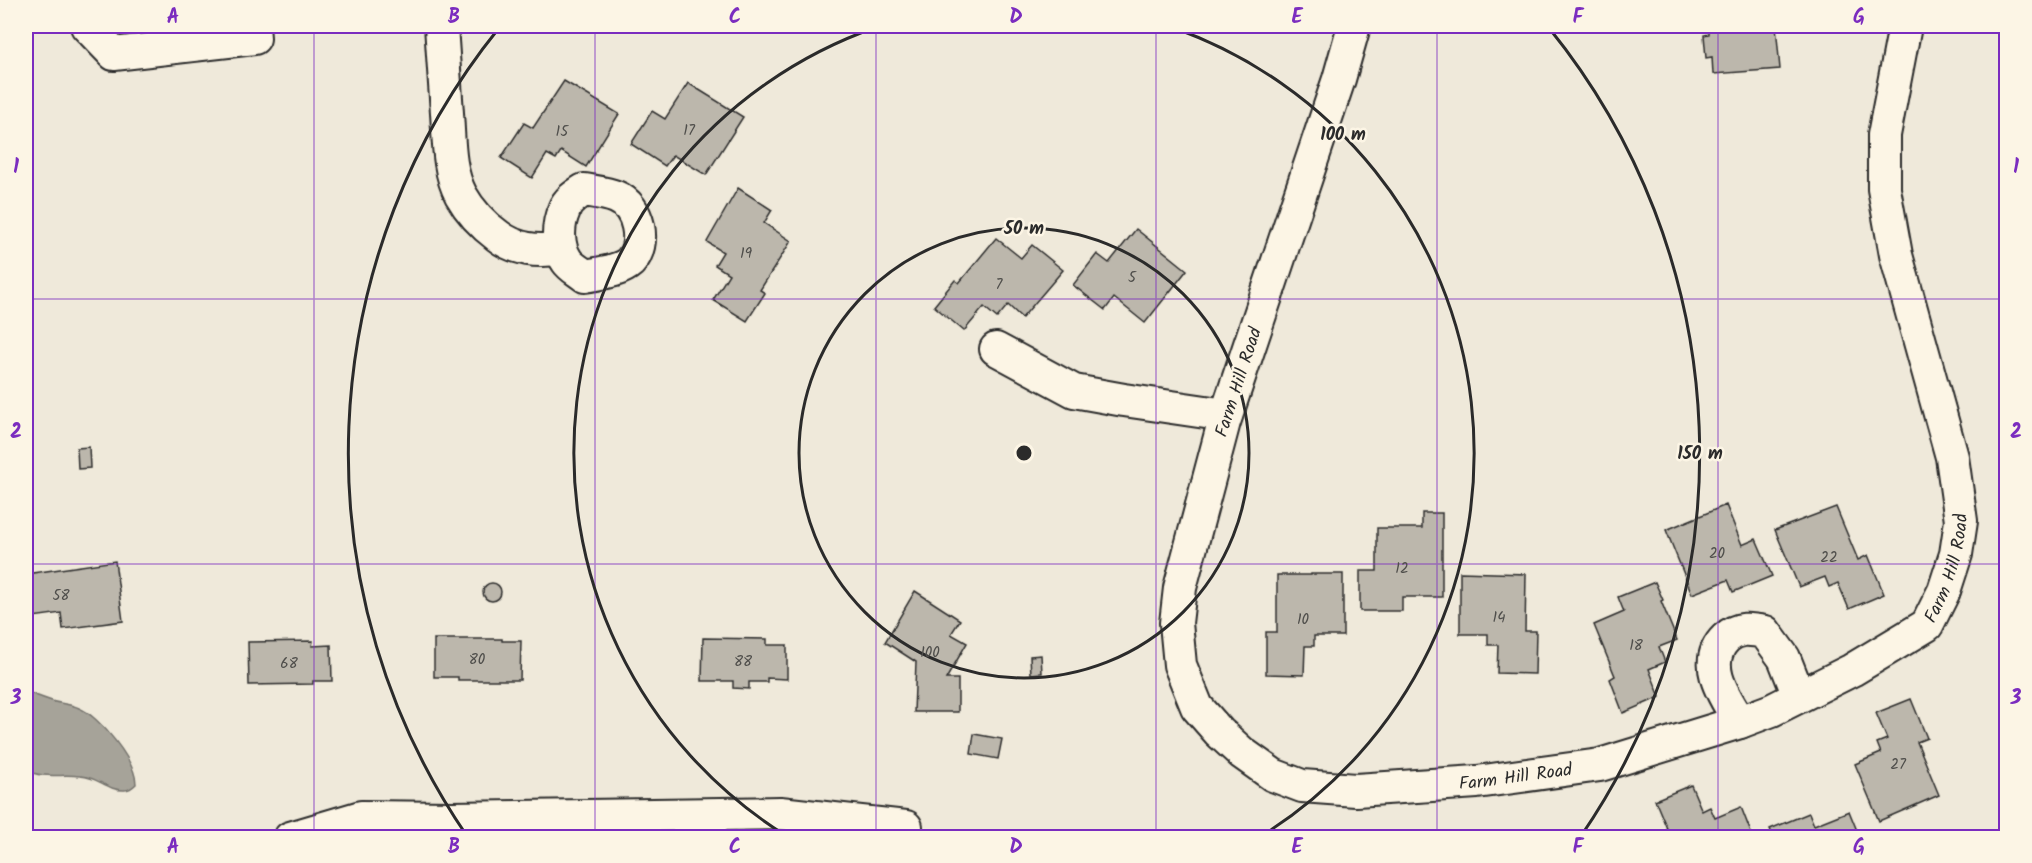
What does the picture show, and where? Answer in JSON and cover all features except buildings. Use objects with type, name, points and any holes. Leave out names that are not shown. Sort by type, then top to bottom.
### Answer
[{"type":"street","points":[[87,26],[114,54],[254,38],[253,26]]},
{"type":"street","points":[[441,26],[450,161],[460,194],[481,222],[504,241],[527,249],[546,251],[559,248]]},
{"type":"street","name":"Farm Hill Road","points":[[1354,26],[1339,79],[1226,415],[1180,588],[1176,623],[1180,665],[1197,707],[1219,732],[1242,753],[1273,775],[1302,786],[1356,790],[1477,782],[1600,765],[1772,710],[1852,670],[1927,625],[1944,591],[1961,521],[1952,457],[1896,255],[1884,189],[1884,135],[1904,26]]},
{"type":"street","points":[[996,349],[1074,391],[1226,415]]},
{"type":"street","points":[[1740,722],[1721,691],[1713,663],[1718,646],[1735,630],[1750,629],[1765,632],[1784,658],[1799,696]]},
{"type":"street","points":[[290,837],[361,817],[452,818],[780,813],[906,826]]},
{"type":"shaded area","points":[[26,691],[76,707],[96,720],[106,729],[123,752],[130,764],[136,784],[128,789],[120,790],[82,776],[49,776],[26,770]]}]
